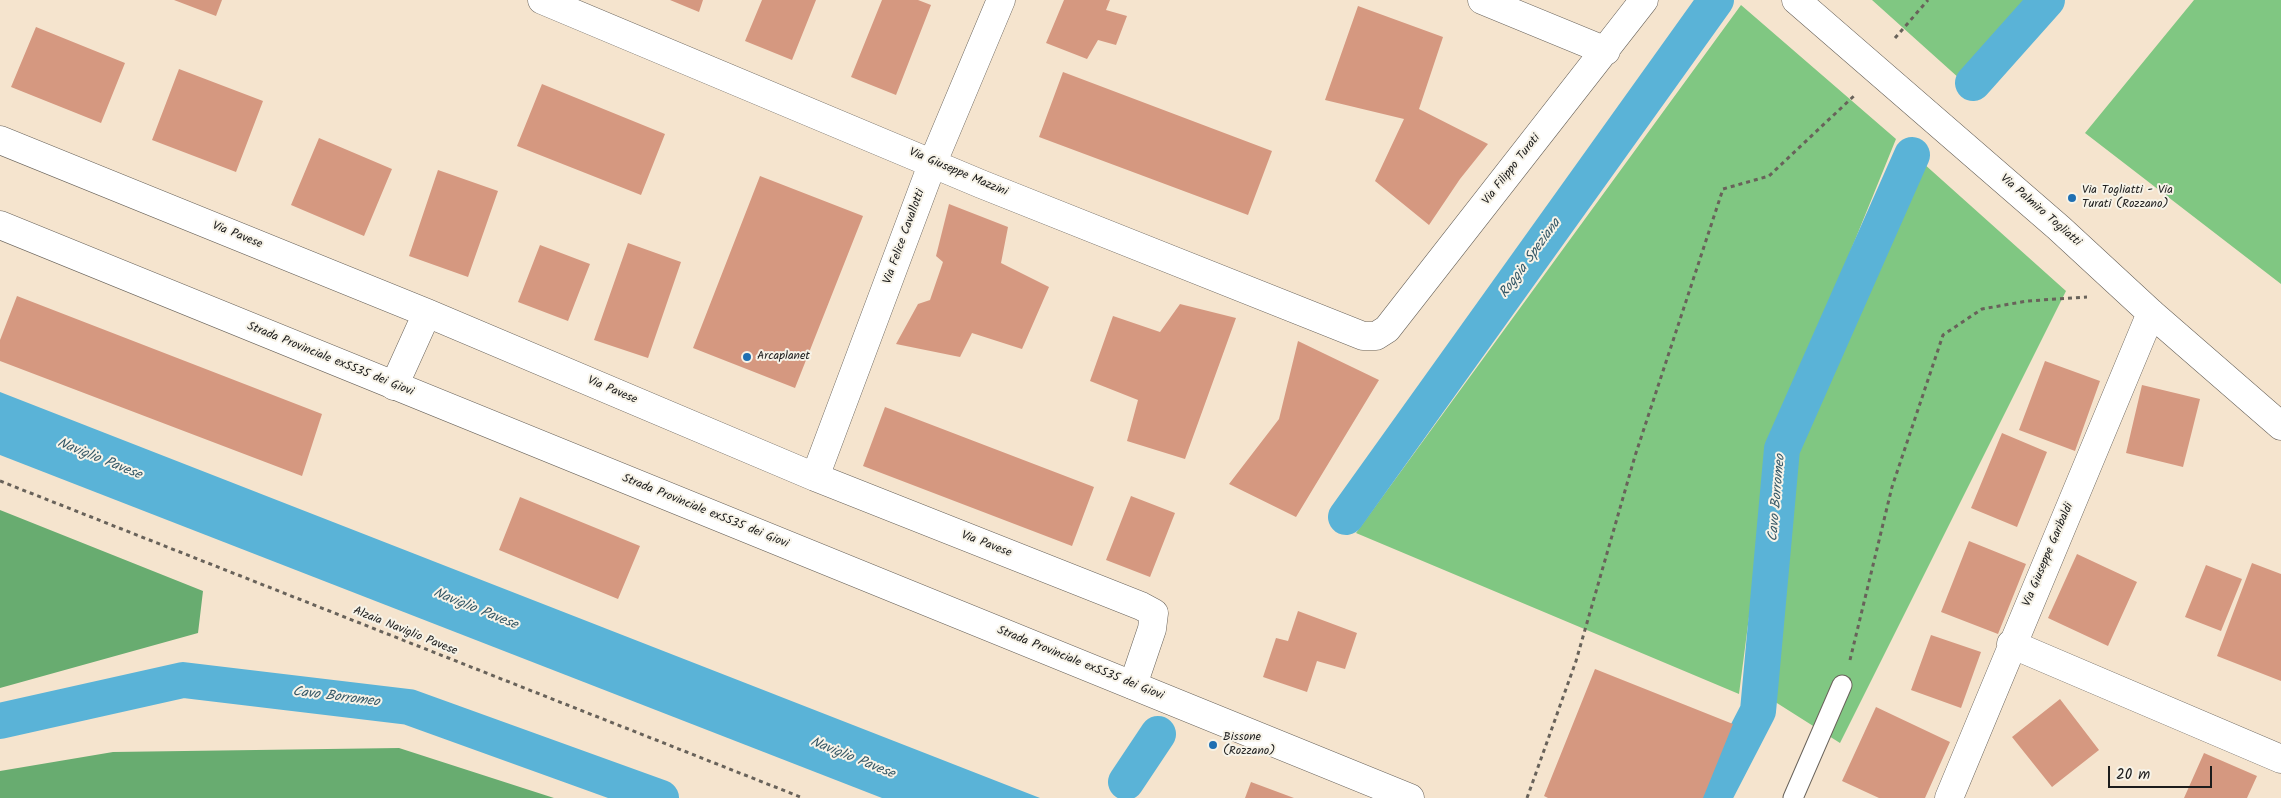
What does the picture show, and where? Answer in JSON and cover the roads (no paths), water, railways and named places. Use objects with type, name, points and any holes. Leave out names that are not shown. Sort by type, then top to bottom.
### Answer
[{"type":"street","name":"Via Giuseppe Mazzini","points":[[542,0],[982,184],[1362,336],[1376,336]]},
{"type":"street","name":"Via Felice Cavallotti","points":[[815,477],[933,162],[1001,0]]},
{"type":"street","points":[[1482,0],[1606,51]]},
{"type":"street","name":"Via Filippo Turati","points":[[1376,336],[1387,329],[1644,0]]},
{"type":"street","name":"Via Palmiro Togliatti","points":[[1796,0],[2059,228],[2151,313],[2281,426]]},
{"type":"street","name":"Via Pavese","points":[[0,140],[428,313],[815,477],[1132,602],[1154,613],[1152,629],[1133,685]]},
{"type":"street","name":"Strada Provinciale exSS35 dei Giovi","points":[[0,225],[1410,798]]},
{"type":"street","points":[[394,386],[428,313]]},
{"type":"street","name":"Via Giuseppe Garibaldi","points":[[1949,798],[2011,644],[2151,313]]},
{"type":"street","points":[[2011,644],[2281,759]]},
{"type":"lane","points":[[1793,798],[1842,685]]},
{"type":"water","name":"Naviglio Pavese","points":[[0,392],[1040,798],[882,798],[0,455]]},
{"type":"waterway","name":"Roggia Speziana","points":[[1346,517],[1716,0]]},
{"type":"waterway","name":"Cavo Borromeo","points":[[1973,83],[2047,0]]},
{"type":"waterway","name":"Cavo Borromeo","points":[[1713,798],[1758,711],[1782,449],[1912,155]]},
{"type":"waterway","name":"Cavo Borromeo","points":[[0,721],[183,680],[409,707],[661,798]]},
{"type":"waterway","name":"Roggia Speziana","points":[[1126,782],[1158,734]]},
{"type":"place","name":"Via Togliatti - Via Turati (Rozzano)","points":[[2072,198]]},
{"type":"place","name":"Arcaplanet","points":[[747,357]]},
{"type":"place","name":"Bissone (Rozzano)","points":[[1213,745]]}]
